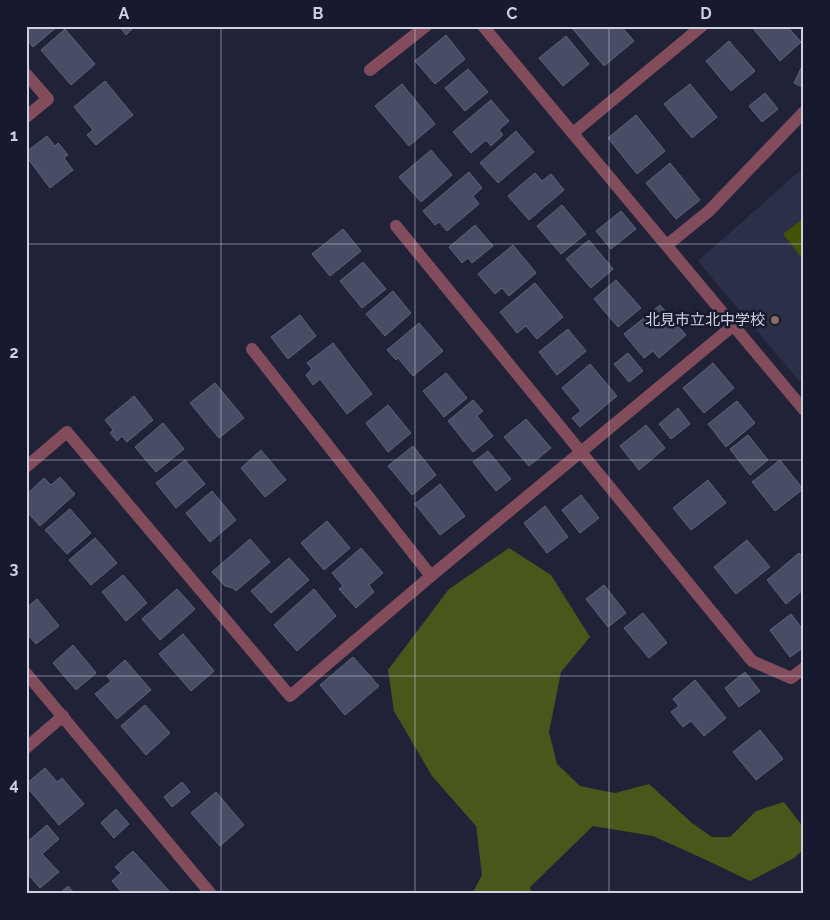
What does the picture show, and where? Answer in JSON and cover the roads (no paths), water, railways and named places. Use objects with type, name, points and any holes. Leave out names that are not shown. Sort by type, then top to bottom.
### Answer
[{"type":"street","points":[[370,70],[426,26]]},
{"type":"street","points":[[483,26],[804,410]]},
{"type":"street","points":[[573,132],[702,26]]},
{"type":"street","points":[[26,74],[48,99],[26,117]]},
{"type":"street","points":[[667,245],[709,211],[804,112]]},
{"type":"street","points":[[396,226],[752,661],[791,678],[804,668]]},
{"type":"street","points":[[26,467],[67,432],[290,696],[431,576],[734,325]]},
{"type":"street","points":[[252,349],[431,576]]},
{"type":"street","points":[[26,673],[210,894]]},
{"type":"street","points":[[26,748],[63,716]]},
{"type":"place","name":"北見市立北中学校","points":[[775,320]]}]
